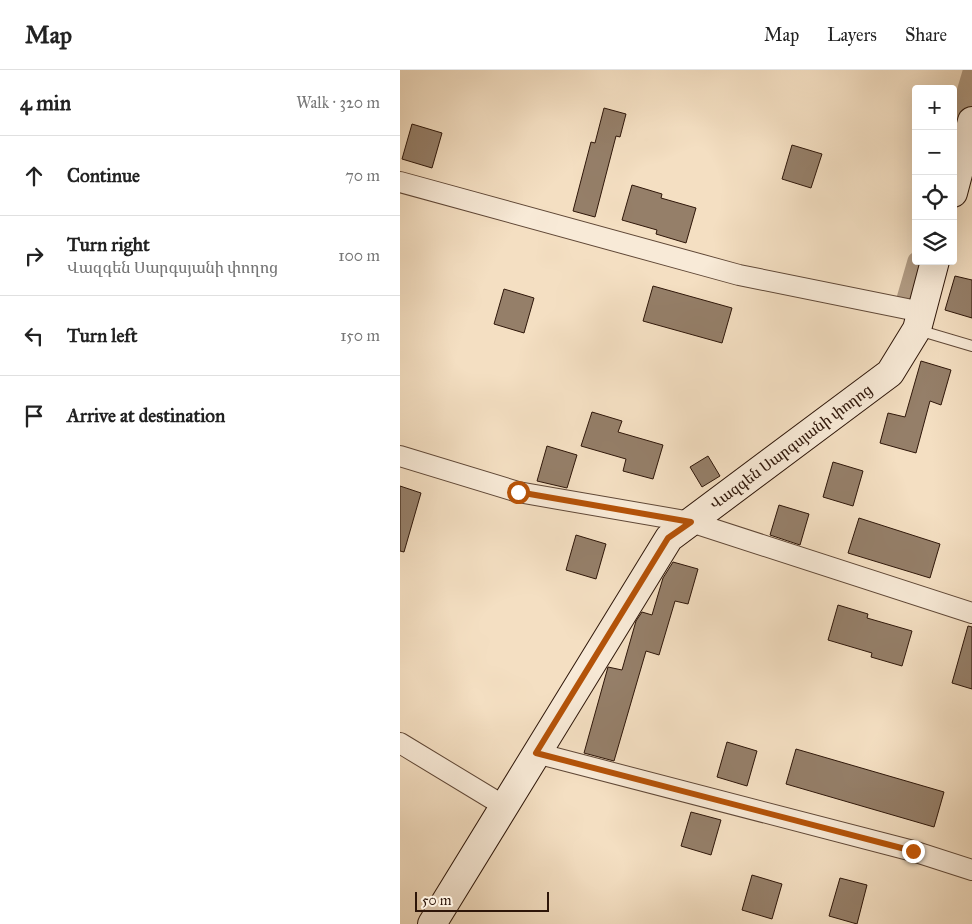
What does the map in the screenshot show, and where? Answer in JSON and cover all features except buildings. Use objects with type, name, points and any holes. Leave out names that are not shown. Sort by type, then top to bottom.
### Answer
[{"type":"street","points":[[957,178],[972,121]]},
{"type":"street","points":[[400,182],[739,275],[920,321]]},
{"type":"street","name":"Վազգեն Սարգսյանի փողոց","points":[[432,924],[668,538],[890,373],[920,321],[934,265]]},
{"type":"street","points":[[400,456],[518,492],[691,522],[972,613]]},
{"type":"street","points":[[400,743],[504,806]]},
{"type":"street","points":[[536,753],[913,851],[972,870]]},
{"type":"lane","points":[[920,321],[972,346]]},
{"type":"waterway","points":[[955,130],[972,72]]},
{"type":"waterway","points":[[906,299],[916,265]]},
{"type":"route","points":[[518,492],[691,522],[668,538],[536,753],[913,851]]}]
